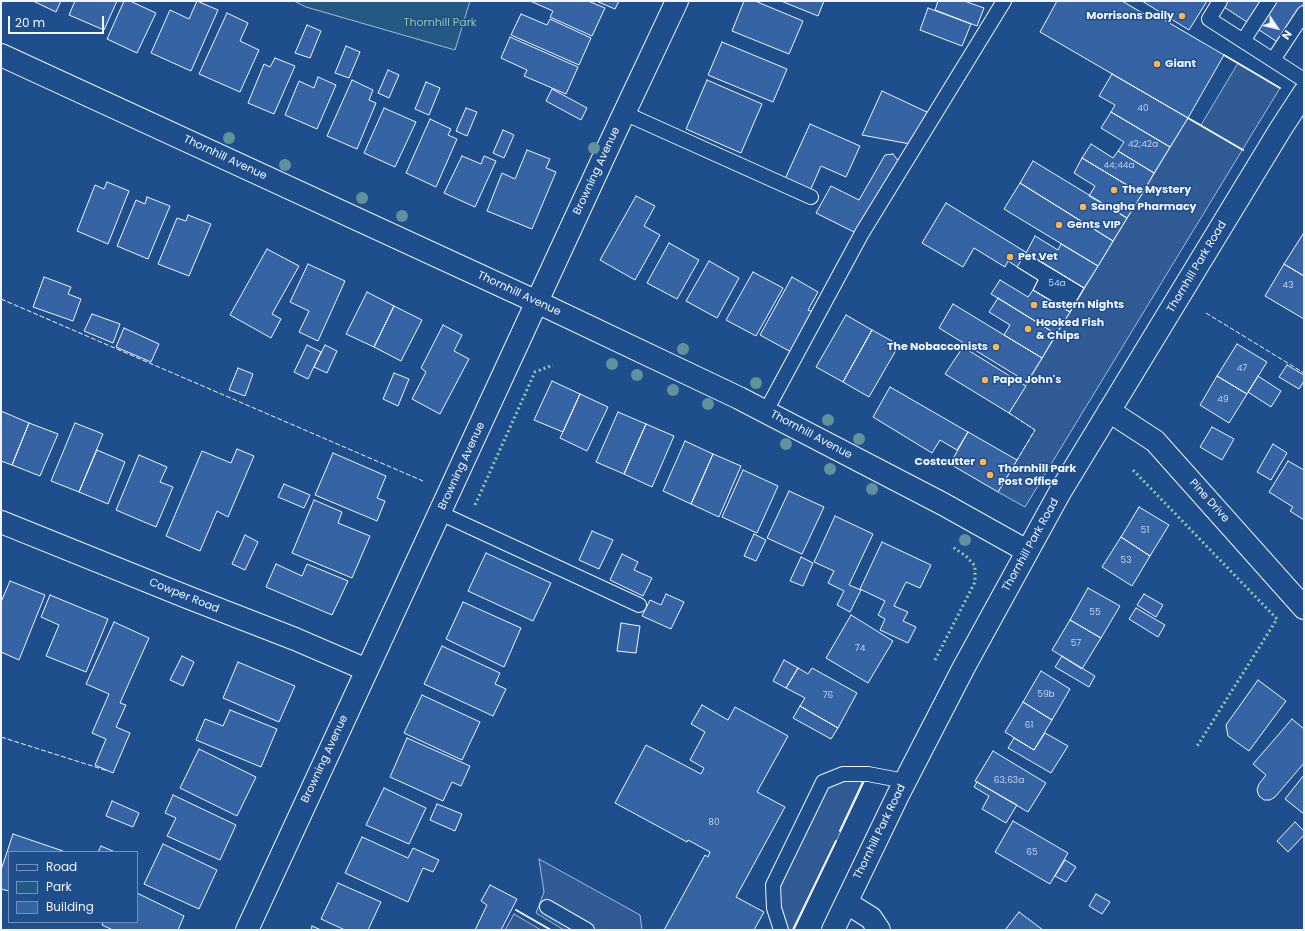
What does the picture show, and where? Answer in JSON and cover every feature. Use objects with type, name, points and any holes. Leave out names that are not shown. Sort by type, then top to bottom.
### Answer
[{"type":"street","name":"Browning Avenue","points":[[246,930],[677,1]]},
{"type":"street","name":"Thornhill Avenue","points":[[1,55],[537,302],[766,411],[943,504],[1027,551]]},
{"type":"street","name":"Thornhill Park Road","points":[[834,930],[905,781],[964,668],[1060,492],[1304,93]]},
{"type":"street","name":"Pine Drive","points":[[1109,411],[1155,441],[1303,605]]},
{"type":"street","name":"Cowper Road","points":[[1,522],[295,639],[367,670]]},
{"type":"street","points":[[846,903],[871,918],[879,930]]},
{"type":"lane","points":[[766,411],[862,233],[1004,1]]},
{"type":"lane","points":[[1220,1],[1209,19],[1304,80]]},
{"type":"lane","points":[[1243,41],[1270,1]]},
{"type":"lane","points":[[1273,60],[1304,13]]},
{"type":"lane","points":[[624,113],[811,196]]},
{"type":"lane","points":[[440,513],[639,605]]},
{"type":"lane","points":[[781,930],[774,908],[774,885],[822,782],[843,774],[868,774],[905,781]]},
{"type":"lane","points":[[547,907],[587,930]]},
{"type":"green space","name":"Thornhill Park","points":[[294,1],[470,1],[455,50],[306,7]]},
{"type":"shaded area","points":[[1238,63],[1280,88],[1025,507],[998,492],[1035,430],[1009,413],[1188,118],[1201,125]]},
{"type":"shaded area","points":[[868,774],[794,930],[781,930],[773,885],[823,782]]},
{"type":"shaded area","points":[[539,859],[640,915],[642,930],[564,930],[536,913],[544,892]]},
{"type":"shaded area","points":[[514,914],[541,930],[505,930]]},
{"type":"building","points":[[33,1],[61,1],[56,12]]},
{"type":"building","points":[[75,1],[117,1],[104,30],[69,15]]},
{"type":"building","points":[[124,1],[130,1],[156,13],[137,53],[107,39]]},
{"type":"building","points":[[197,1],[218,10],[191,71],[151,53],[170,10],[189,19]]},
{"type":"building","points":[[530,1],[588,1],[605,8],[592,36],[550,17],[553,11]]},
{"type":"building","points":[[596,1],[619,1],[615,9]]},
{"type":"building","points":[[744,1],[755,1],[803,21],[789,54],[732,31]]},
{"type":"building","points":[[781,1],[824,1],[818,16]]},
{"type":"building","points":[[938,1],[964,1],[984,8],[977,26],[935,10]]},
{"type":"building","name":"Giant","points":[[1057,1],[1122,1],[1146,15],[1149,11],[1224,55],[1188,118],[1040,32]]},
{"type":"building","name":"Morrisons Daily","points":[[1142,1],[1207,1],[1189,30]]},
{"type":"building","points":[[1228,1],[1304,1],[1304,3],[1279,43],[1224,7]]},
{"type":"building","points":[[928,8],[971,24],[962,46],[920,30]]},
{"type":"building","points":[[227,13],[248,23],[240,41],[259,50],[240,92],[199,74]]},
{"type":"building","points":[[521,14],[547,25],[550,19],[591,38],[579,65],[511,35]]},
{"type":"building","points":[[307,25],[321,31],[310,58],[295,53]]},
{"type":"building","points":[[510,37],[578,67],[566,94],[524,76],[527,70],[501,58]]},
{"type":"building","points":[[722,42],[787,69],[773,102],[708,75]]},
{"type":"building","points":[[346,46],[360,52],[349,78],[335,73]]},
{"type":"building","points":[[275,58],[295,66],[274,114],[248,103],[264,64],[270,67]]},
{"type":"building","points":[[388,70],[399,75],[389,98],[378,93]]},
{"type":"building","points":[[1112,74],[1188,118],[1170,147],[1111,112],[1115,105],[1099,96]]},
{"type":"building","points":[[318,77],[336,85],[317,129],[285,115],[299,81],[314,88]]},
{"type":"building","points":[[352,80],[373,90],[369,100],[376,103],[357,149],[327,136]]},
{"type":"building","points":[[707,80],[762,104],[741,153],[686,129]]},
{"type":"building","points":[[426,82],[440,88],[429,115],[415,109]]},
{"type":"building","points":[[552,89],[587,108],[581,120],[546,101]]},
{"type":"building","points":[[882,91],[929,113],[910,144],[862,135]]},
{"type":"building","points":[[384,108],[416,122],[395,167],[364,153]]},
{"type":"building","points":[[466,108],[477,112],[467,136],[456,131]]},
{"type":"building","points":[[1111,112],[1170,147],[1154,173],[1118,151],[1124,142],[1101,128]]},
{"type":"building","points":[[430,119],[451,129],[448,135],[457,139],[436,187],[406,173]]},
{"type":"building","points":[[810,124],[860,146],[846,177],[821,166],[810,191],[785,179]]},
{"type":"building","points":[[503,130],[514,135],[504,158],[493,153]]},
{"type":"building","points":[[1091,144],[1113,158],[1118,151],[1154,173],[1142,194],[1082,158]]},
{"type":"building","points":[[527,150],[550,159],[546,168],[556,172],[532,229],[487,211],[502,173],[515,179]]},
{"type":"building","points":[[893,154],[899,162],[856,233],[816,213],[831,186],[859,200],[885,155]]},
{"type":"building","points":[[462,156],[481,164],[484,156],[496,161],[475,207],[444,193]]},
{"type":"building","name":"The Mystery","points":[[1082,158],[1142,194],[1127,218],[1089,196],[1095,186],[1074,173]]},
{"type":"building","name":"Sangha Pharmacy","points":[[1033,161],[1127,218],[1113,241],[1020,183]]},
{"type":"building","points":[[107,182],[129,191],[108,244],[77,231],[95,185],[104,189]]},
{"type":"building","name":"Gents VIP","points":[[1020,183],[1113,241],[1098,266],[1004,209]]},
{"type":"building","points":[[636,196],[655,206],[644,226],[660,235],[635,280],[600,260]]},
{"type":"building","points":[[147,197],[170,206],[148,259],[117,246],[136,200],[145,204]]},
{"type":"building","name":"Pet Vet","points":[[946,203],[1084,288],[1070,312],[1033,290],[1038,280],[1008,261],[1005,267],[974,248],[963,267],[922,243]]},
{"type":"building","points":[[188,215],[211,224],[189,276],[158,264],[177,218],[186,221]]},
{"type":"building","points":[[1304,234],[1304,276],[1284,264]]},
{"type":"building","points":[[1035,236],[1058,250],[1061,244],[1098,266],[1084,288],[1026,253]]},
{"type":"building","points":[[669,243],[699,260],[677,299],[647,283]]},
{"type":"building","points":[[267,249],[299,266],[272,314],[281,319],[271,338],[230,315]]},
{"type":"building","points":[[1026,253],[1084,288],[1070,312],[1033,290],[1038,280],[1017,267]]},
{"type":"building","points":[[709,261],[739,278],[717,318],[686,301]]},
{"type":"building","points":[[308,264],[345,281],[318,341],[299,332],[309,311],[290,302]]},
{"type":"building","points":[[1284,264],[1304,276],[1304,319],[1265,296]]},
{"type":"building","points":[[753,272],[783,288],[756,336],[726,320]]},
{"type":"building","points":[[44,277],[71,287],[68,294],[81,299],[73,321],[33,307]]},
{"type":"building","points":[[792,277],[818,292],[808,310],[813,312],[791,352],[760,335]]},
{"type":"building","name":"Eastern Nights","points":[[1000,280],[1028,297],[1033,290],[1070,312],[1056,334],[991,294]]},
{"type":"building","points":[[367,292],[394,306],[374,347],[346,334]]},
{"type":"building","name":"Hooked Fish & Chips","points":[[998,298],[1056,334],[1042,358],[1004,335],[1010,325],[989,312]]},
{"type":"building","name":"The Nobacconists","points":[[953,304],[1042,358],[1027,382],[939,328]]},
{"type":"building","points":[[394,306],[422,320],[401,361],[374,347]]},
{"type":"building","points":[[92,314],[120,324],[113,343],[84,331]]},
{"type":"building","points":[[846,315],[872,330],[843,382],[816,367]]},
{"type":"building","points":[[443,325],[462,335],[454,351],[469,359],[440,414],[412,399],[426,372],[421,368]]},
{"type":"building","points":[[124,328],[159,344],[151,362],[116,347]]},
{"type":"building","points":[[872,330],[899,345],[869,397],[843,382]]},
{"type":"building","points":[[1237,344],[1267,362],[1247,394],[1217,376]]},
{"type":"building","points":[[307,345],[321,352],[308,379],[294,372]]},
{"type":"building","points":[[325,345],[337,351],[327,373],[314,367]]},
{"type":"building","name":"Papa John's","points":[[963,347],[1026,386],[1009,413],[945,374]]},
{"type":"building","points":[[1287,365],[1304,375],[1304,381],[1299,389],[1279,377]]},
{"type":"building","points":[[238,368],[253,374],[245,396],[229,390]]},
{"type":"building","points":[[394,373],[409,379],[398,406],[383,399]]},
{"type":"building","points":[[1217,376],[1247,394],[1229,423],[1200,405]]},
{"type":"building","points":[[1258,376],[1281,391],[1271,407],[1248,392]]},
{"type":"building","points":[[552,381],[580,394],[563,432],[534,420]]},
{"type":"building","points":[[890,387],[968,432],[957,450],[940,440],[932,453],[873,417]]},
{"type":"building","points":[[580,394],[608,407],[587,451],[560,438]]},
{"type":"building","points":[[1,411],[29,423],[12,465],[1,461]]},
{"type":"building","points":[[618,412],[646,424],[624,474],[596,462]]},
{"type":"building","points":[[29,423],[58,434],[40,476],[12,465]]},
{"type":"building","points":[[75,423],[103,434],[79,492],[51,481]]},
{"type":"building","points":[[646,424],[674,436],[652,487],[624,474]]},
{"type":"building","points":[[1212,427],[1234,439],[1222,460],[1200,447]]},
{"type":"building","name":"Costcutter","points":[[968,432],[1017,460],[998,492],[950,464]]},
{"type":"building","points":[[685,441],[713,454],[691,504],[663,491]]},
{"type":"building","points":[[1273,444],[1287,453],[1271,480],[1257,472]]},
{"type":"building","points":[[237,449],[254,456],[228,517],[217,511],[200,551],[166,536],[202,451],[231,463]]},
{"type":"building","points":[[97,450],[125,462],[108,504],[79,492]]},
{"type":"building","points":[[333,453],[386,476],[377,498],[385,501],[377,521],[315,495]]},
{"type":"building","points":[[713,454],[741,466],[719,517],[691,504]]},
{"type":"building","points":[[139,455],[167,467],[160,482],[173,487],[156,527],[116,510]]},
{"type":"building","points":[[1288,461],[1304,470],[1304,520],[1290,511],[1293,507],[1269,492]]},
{"type":"building","points":[[743,470],[778,486],[757,533],[722,517]]},
{"type":"building","points":[[284,484],[310,495],[304,508],[278,497]]},
{"type":"building","points":[[789,491],[824,507],[802,554],[767,538]]},
{"type":"building","points":[[314,500],[342,512],[338,523],[370,536],[352,578],[292,553]]},
{"type":"building","points":[[1139,507],[1169,525],[1150,556],[1121,537]]},
{"type":"building","points":[[835,516],[873,534],[849,585],[861,590],[850,612],[837,605],[844,591],[828,583],[834,571],[814,562]]},
{"type":"building","points":[[592,531],[613,540],[599,569],[579,560]]},
{"type":"building","points":[[754,534],[766,540],[756,561],[744,556]]},
{"type":"building","points":[[245,535],[258,542],[245,570],[232,564]]},
{"type":"building","points":[[1121,537],[1150,556],[1132,586],[1102,567]]},
{"type":"building","points":[[882,542],[931,565],[920,588],[906,582],[894,606],[908,612],[903,621],[916,627],[908,643],[880,630],[885,619],[878,615],[885,601],[860,589]]},
{"type":"building","points":[[486,553],[551,583],[533,621],[468,591]]},
{"type":"building","points":[[622,554],[638,562],[634,570],[652,578],[643,596],[610,580]]},
{"type":"building","points":[[801,557],[813,563],[803,586],[790,581]]},
{"type":"building","points":[[276,564],[302,576],[307,564],[348,581],[332,615],[266,587]]},
{"type":"building","points":[[10,581],[45,595],[19,660],[1,652],[1,602]]},
{"type":"building","points":[[1088,588],[1120,606],[1101,638],[1070,620]]},
{"type":"building","points":[[666,594],[684,602],[671,629],[642,616],[650,600],[661,605]]},
{"type":"building","points":[[1144,594],[1163,605],[1156,617],[1137,605]]},
{"type":"building","points":[[50,595],[108,619],[86,672],[46,656],[59,625],[41,617]]},
{"type":"building","points":[[463,602],[521,628],[504,667],[446,639]]},
{"type":"building","points":[[1136,608],[1165,625],[1158,637],[1129,619]]},
{"type":"building","points":[[851,615],[893,641],[868,683],[826,658]]},
{"type":"building","points":[[1070,620],[1101,638],[1082,669],[1052,650]]},
{"type":"building","points":[[114,622],[149,638],[120,703],[126,705],[116,727],[130,733],[113,773],[95,765],[106,739],[92,733],[109,694],[86,684]]},
{"type":"building","points":[[621,623],[640,626],[636,653],[617,651]]},
{"type":"building","points":[[442,646],[500,673],[495,684],[506,689],[493,716],[424,684]]},
{"type":"building","points":[[182,656],[194,662],[183,686],[170,680]]},
{"type":"building","points":[[1062,656],[1095,676],[1089,687],[1055,667]]},
{"type":"building","points":[[784,660],[798,668],[786,688],[773,681]]},
{"type":"building","points":[[238,662],[295,686],[279,722],[223,698]]},
{"type":"building","points":[[798,668],[808,674],[812,668],[857,693],[838,728],[800,706],[805,698],[786,688]]},
{"type":"building","points":[[1041,671],[1070,689],[1052,720],[1023,702]]},
{"type":"building","points":[[1258,680],[1286,701],[1249,751],[1228,736],[1226,725]]},
{"type":"building","points":[[422,695],[480,722],[462,760],[404,733]]},
{"type":"building","points":[[1023,702],[1052,720],[1034,750],[1005,732]]},
{"type":"building","points":[[702,705],[728,720],[735,707],[788,736],[757,792],[785,807],[736,897],[764,912],[754,930],[664,930],[705,855],[708,857],[710,852],[688,840],[687,842],[615,803],[646,745],[701,774],[704,768],[690,760],[705,732],[691,724]]},
{"type":"building","points":[[800,706],[838,728],[831,739],[793,718]]},
{"type":"building","points":[[230,710],[277,729],[261,767],[196,740],[205,719],[223,726]]},
{"type":"building","points":[[1292,719],[1304,729],[1304,763],[1275,797],[1270,800],[1264,800],[1259,796],[1257,790],[1259,784],[1266,775],[1253,764]]},
{"type":"building","points":[[1045,733],[1068,746],[1051,773],[1008,748],[1014,738],[1034,750]]},
{"type":"building","points":[[407,738],[470,766],[461,786],[452,782],[443,801],[390,777]]},
{"type":"building","points":[[199,749],[256,777],[237,816],[180,788]]},
{"type":"building","points":[[993,751],[1046,783],[1028,812],[975,781]]},
{"type":"building","points":[[1304,775],[1304,814],[1285,799]]},
{"type":"building","points":[[977,782],[1017,805],[1006,823],[982,809],[989,796],[974,787]]},
{"type":"building","points":[[384,788],[426,808],[409,844],[366,825]]},
{"type":"building","points":[[173,795],[236,825],[220,860],[167,836],[176,818],[165,813]]},
{"type":"building","points":[[112,801],[139,813],[133,827],[106,816]]},
{"type":"building","points":[[437,804],[462,814],[455,831],[430,820]]},
{"type":"building","points":[[1013,821],[1068,853],[1050,884],[995,852]]},
{"type":"building","points":[[1295,822],[1304,831],[1304,835],[1288,852],[1277,841]]},
{"type":"building","points":[[13,834],[63,851],[8,851],[8,891],[1,889],[1,870]]},
{"type":"building","points":[[362,837],[408,858],[413,848],[439,860],[433,872],[423,868],[408,902],[345,873]]},
{"type":"building","points":[[163,844],[217,870],[199,909],[144,884]]},
{"type":"building","points":[[101,846],[113,851],[98,851]]},
{"type":"building","points":[[1065,860],[1076,867],[1066,882],[1055,876]]},
{"type":"building","points":[[338,883],[381,902],[368,930],[345,930],[321,919]]},
{"type":"building","points":[[490,885],[517,899],[501,930],[475,930],[487,905],[481,901]]},
{"type":"building","points":[[138,893],[184,916],[178,930],[113,930],[102,925],[103,923],[138,923]]},
{"type":"building","points":[[1096,894],[1110,902],[1102,914],[1089,906]]},
{"type":"building","points":[[1019,912],[1043,930],[1005,930]]},
{"type":"building","points":[[312,926],[321,930],[311,930]]},
{"type":"hedge","points":[[475,505],[535,372],[553,365]]},
{"type":"hedge","points":[[1133,470],[1277,619],[1196,748]]},
{"type":"hedge","points":[[935,660],[975,582],[975,566],[966,556],[951,546]]},
{"type":"fence","points":[[1,299],[423,481]]},
{"type":"fence","points":[[1206,313],[1304,373]]},
{"type":"fence","points":[[1009,413],[1035,430],[1017,460]]},
{"type":"fence","points":[[1,737],[108,771]]},
{"type":"wall","points":[[1224,55],[1280,88]]},
{"type":"wall","points":[[1188,118],[1243,150]]},
{"type":"wall","points":[[840,831],[863,782]]},
{"type":"wall","points":[[793,930],[836,841]]},
{"type":"wall","points":[[516,910],[551,930]]},
{"type":"place","name":"Morrisons Daily","points":[[1182,16]]},
{"type":"place","name":"Giant","points":[[1157,64]]},
{"type":"place","name":"The Mystery","points":[[1114,190]]},
{"type":"place","name":"Sangha Pharmacy","points":[[1083,207]]},
{"type":"place","name":"Gents VIP","points":[[1059,225]]},
{"type":"place","name":"Pet Vet","points":[[1010,257]]},
{"type":"place","name":"Eastern Nights","points":[[1034,305]]},
{"type":"place","name":"Hooked Fish & Chips","points":[[1028,329]]},
{"type":"place","name":"The Nobacconists","points":[[996,347]]},
{"type":"place","name":"Papa John's","points":[[985,380]]},
{"type":"place","name":"Costcutter","points":[[983,462]]},
{"type":"place","name":"Thornhill Park Post Office","points":[[990,475]]}]
